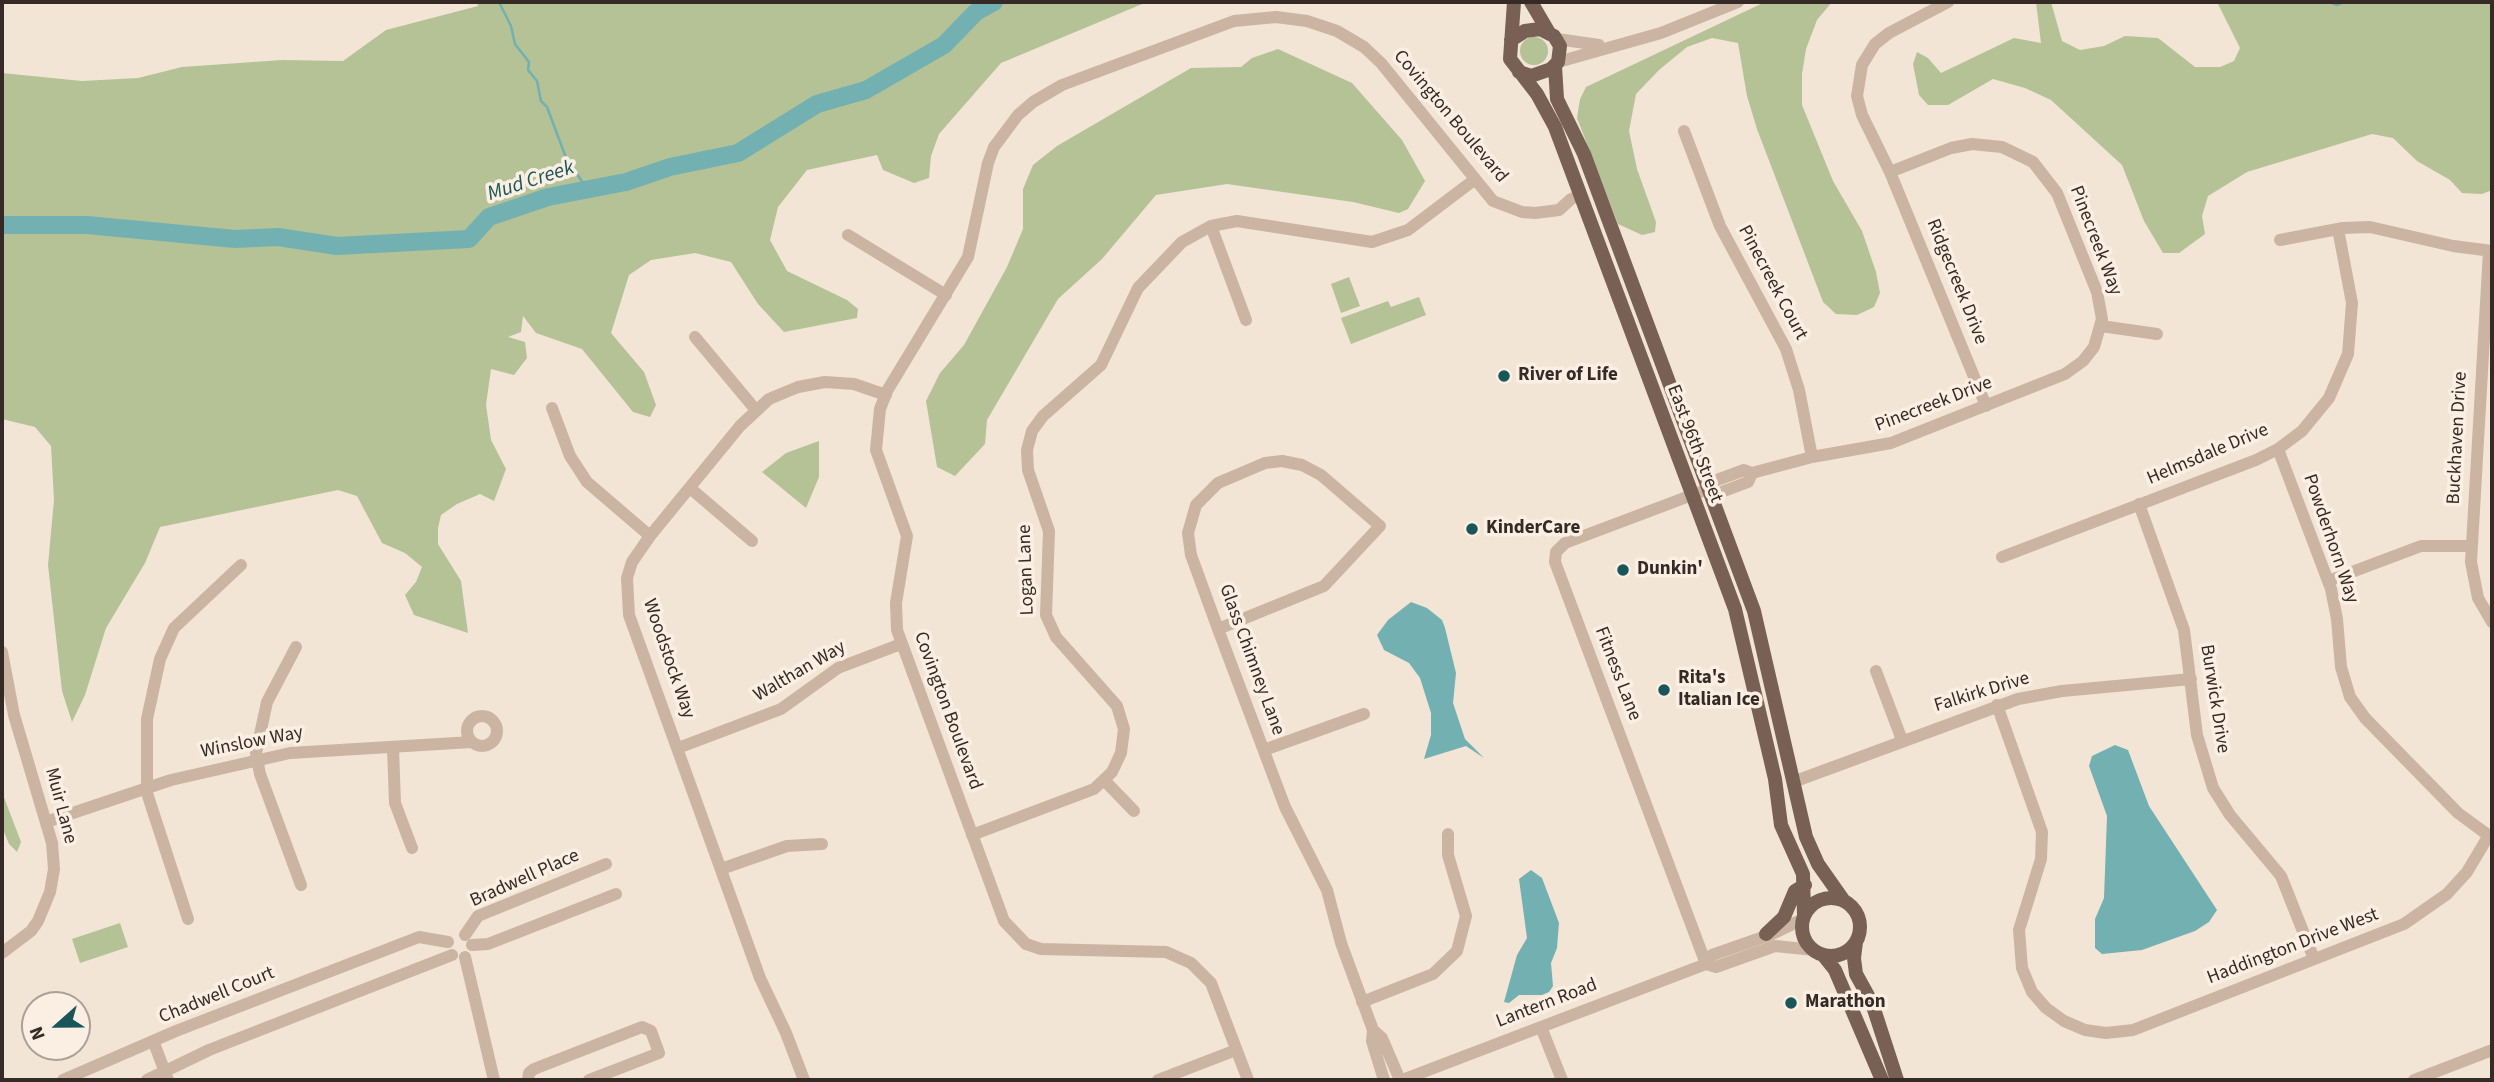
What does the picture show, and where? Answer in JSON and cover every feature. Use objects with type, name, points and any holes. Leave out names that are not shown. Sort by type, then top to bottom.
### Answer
[{"type":"main road","name":"East 96th Street","points":[[1514,2],[1510,59],[1550,116],[1739,621],[1775,779],[1781,825],[1800,865],[1805,885],[1804,917]]},
{"type":"main road","name":"East 96th Street","points":[[1531,2],[1560,50],[1556,64],[1557,99],[1579,142],[1754,611],[1811,851],[1844,901]]},
{"type":"main road","points":[[1511,40],[1529,29],[1553,35]]},
{"type":"main road","points":[[1519,72],[1531,76],[1556,64]]},
{"type":"main road","points":[[1581,195],[1593,199],[1607,236],[1626,265]]},
{"type":"main road","points":[[1766,934],[1784,917],[1796,891],[1805,885]]},
{"type":"main road","points":[[1882,1080],[1835,970],[1803,934],[1804,917],[1817,901],[1826,898],[1844,901],[1857,914],[1860,923],[1856,942],[1856,974],[1872,1003],[1897,1080]]},
{"type":"main road","points":[[1818,953],[1842,954],[1856,942]]},
{"type":"street","points":[[1556,64],[1609,45],[1661,33],[1738,2]]},
{"type":"street","name":"Ridgecreek Drive","points":[[1948,2],[1885,35],[1872,47],[1862,65],[1857,82],[1858,103],[1890,172],[1986,407]]},
{"type":"street","name":"Covington Boulevard","points":[[1248,1080],[1211,983],[1202,971],[1178,956],[1157,952],[1057,952],[1026,944],[1004,921],[897,630],[895,603],[907,536],[875,444],[876,423],[886,395],[968,257],[991,155],[1018,115],[1033,102],[1062,85],[1248,18],[1276,17],[1307,21],[1337,31],[1363,47],[1400,85],[1493,201],[1522,212],[1550,212],[1568,205],[1587,210]]},
{"type":"street","points":[[1553,35],[1576,44],[1609,45]]},
{"type":"street","name":"Pinecreek Court","points":[[1684,131],[1720,226],[1786,349],[1799,390],[1812,457]]},
{"type":"street","name":"Pinecreek Way","points":[[1890,172],[1951,148],[1972,144],[2002,146],[2030,160],[2057,193],[2097,292],[2101,326]]},
{"type":"street","name":"Logan Lane","points":[[1105,781],[1121,753],[1122,717],[1110,694],[1048,624],[1044,593],[1049,531],[1032,485],[1027,450],[1032,431],[1043,416],[1101,365],[1134,295],[1144,280],[1182,242],[1211,226],[1237,221],[1372,242],[1408,230],[1474,180]]},
{"type":"street","name":"Covington Boulevard","points":[[1568,205],[1571,199],[1581,195]]},
{"type":"street","points":[[1211,226],[1246,320]]},
{"type":"street","points":[[2280,240],[2361,226],[2388,229],[2453,246],[2490,251]]},
{"type":"street","name":"Helmsdale Drive","points":[[2002,557],[2278,449],[2302,430],[2322,408],[2337,383],[2348,355],[2352,303],[2338,229]]},
{"type":"street","points":[[848,235],[947,295]]},
{"type":"street","name":"Buckhaven Drive","points":[[2490,251],[2471,546],[2474,586],[2492,622]]},
{"type":"street","points":[[2101,326],[2157,334]]},
{"type":"street","name":"Pinecreek Drive","points":[[1708,489],[1744,470],[1752,473],[1812,457],[1882,446],[1986,407],[2073,370],[2091,351],[2101,326]]},
{"type":"street","points":[[695,337],[755,410]]},
{"type":"street","name":"Woodstock Way","points":[[804,1080],[783,1026],[760,978],[627,604],[627,579],[632,562],[650,536],[755,410],[785,392],[825,382],[854,384],[886,395]]},
{"type":"street","points":[[552,408],[570,456],[587,482],[650,536]]},
{"type":"street","name":"Powderhorn Way","points":[[2278,449],[2328,581],[2337,619],[2344,684],[2354,704],[2458,813],[2490,836]]},
{"type":"street","name":"Glass Chimney Lane","points":[[1218,629],[1324,586],[1380,526],[1321,475],[1292,462],[1265,463],[1218,483],[1196,505],[1188,533],[1191,555],[1218,629],[1285,807],[1327,890],[1373,1030],[1372,1041],[1384,1080]]},
{"type":"street","points":[[690,488],[752,541]]},
{"type":"street","name":"Fitness Lane","points":[[1706,964],[1555,562],[1559,547],[1565,543],[1708,489]]},
{"type":"street","name":"Burwick Drive","points":[[2139,504],[2179,613],[2191,679],[2197,736],[2213,788],[2230,816],[2281,876],[2314,959]]},
{"type":"street","points":[[2328,581],[2424,545],[2471,546]]},
{"type":"street","points":[[188,919],[146,787],[147,719],[166,643],[183,615],[241,565]]},
{"type":"street","name":"Walthan Way","points":[[678,748],[781,709],[838,667],[901,644]]},
{"type":"street","points":[[296,647],[267,702],[257,737],[257,761],[301,885]]},
{"type":"street","name":"Muir Lane","points":[[2,652],[14,715],[46,822],[54,859],[50,892],[31,931],[2,953]]},
{"type":"street","points":[[1876,671],[1902,740]]},
{"type":"street","name":"Falkirk Drive","points":[[1793,782],[1997,705],[2053,692],[2191,679]]},
{"type":"street","name":"Haddington Drive West","points":[[1997,705],[2042,832],[2041,859],[2019,930],[2022,968],[2040,1002],[2053,1014],[2076,1027],[2102,1033],[2133,1030],[2404,924],[2430,908],[2459,882],[2490,836]]},
{"type":"street","points":[[1264,750],[1364,714]]},
{"type":"street","name":"Winslow Way","points":[[46,822],[146,787],[257,761],[317,750],[472,743]]},
{"type":"street","points":[[393,748],[394,797],[412,848]]},
{"type":"street","points":[[972,835],[1082,794],[1105,781],[1134,811]]},
{"type":"street","points":[[1362,1002],[1433,974],[1457,951],[1466,916],[1448,855],[1448,834]]},
{"type":"street","points":[[721,869],[787,846],[822,845]]},
{"type":"street","name":"Bradwell Place","points":[[464,948],[478,916],[606,864]]},
{"type":"street","name":"Bradwell Place","points":[[167,1077],[209,1050],[464,948],[488,944],[616,894]]},
{"type":"street","name":"Lantern Road","points":[[1401,1080],[1706,964],[1712,955],[1772,934],[1804,917]]},
{"type":"street","name":"Chadwell Court","points":[[63,1080],[419,937],[448,942],[453,936],[464,948]]},
{"type":"street","name":"Lantern Road","points":[[1706,964],[1716,967],[1775,946],[1818,953]]},
{"type":"street","points":[[464,948],[494,1080]]},
{"type":"street","points":[[528,1080],[529,1073],[534,1069],[642,1027],[651,1031],[659,1053],[589,1080]]},
{"type":"street","points":[[1541,1027],[1562,1080]]},
{"type":"street","name":"Glass Chimney Lane","points":[[1373,1030],[1382,1038],[1401,1080]]},
{"type":"street","name":"Chadwell Court","points":[[153,1043],[167,1077]]},
{"type":"street","points":[[1158,1080],[1236,1050]]},
{"type":"street","points":[[2414,1080],[2492,1050]]},
{"type":"street","points":[[147,1080],[167,1077]]},
{"type":"green space","points":[[477,2],[1147,2],[1001,63],[939,134],[931,156],[929,178],[914,183],[883,170],[877,155],[807,170],[778,207],[770,240],[787,271],[847,300],[858,309],[857,318],[784,332],[758,304],[731,262],[695,253],[651,260],[629,275],[611,333],[644,372],[656,405],[650,417],[633,412],[582,349],[536,333],[523,316],[521,332],[508,337],[525,342],[527,358],[514,375],[491,369],[486,405],[491,440],[506,469],[494,501],[480,494],[457,504],[441,515],[438,528],[438,544],[461,581],[468,633],[414,615],[405,595],[416,582],[422,567],[405,553],[382,543],[357,496],[338,490],[160,527],[145,563],[106,628],[85,695],[72,722],[62,691],[48,565],[54,500],[51,446],[35,427],[2,419],[2,73],[82,81],[138,78],[182,67],[282,60],[343,61],[386,30],[478,6]]},
{"type":"green space","points":[[1765,2],[1832,2],[1817,20],[1806,49],[1802,74],[1802,105],[1833,181],[1862,231],[1876,272],[1880,293],[1874,307],[1857,315],[1836,314],[1823,302],[1757,129],[1747,96],[1738,43],[1712,38],[1687,47],[1636,94],[1629,131],[1637,169],[1656,222],[1655,232],[1642,235],[1618,224],[1577,118],[1580,99],[1586,87]]},
{"type":"green space","points":[[2036,2],[2051,2],[2062,41],[2080,50],[2104,46],[2125,36],[2158,38],[2195,67],[2220,67],[2234,61],[2240,48],[2217,2],[2492,2],[2492,190],[2482,194],[2462,193],[2450,180],[2417,161],[2393,138],[2372,134],[2247,172],[2208,196],[2202,216],[2205,234],[2179,253],[2163,253],[2144,221],[2122,165],[2051,100],[2025,88],[1993,79],[1948,105],[1928,105],[1919,95],[1913,64],[1917,52],[1928,58],[1941,73],[2014,38],[2041,43]]},
{"type":"green space","points":[[1534,37],[1544,41],[1548,51],[1544,61],[1534,65],[1524,61],[1520,51],[1524,41]]},
{"type":"green space","points":[[1278,49],[1352,83],[1402,140],[1425,181],[1408,209],[1399,213],[1353,202],[1227,184],[1156,195],[1102,259],[1058,299],[987,420],[985,444],[955,476],[937,467],[926,401],[940,373],[964,345],[1007,267],[1023,229],[1023,189],[1033,165],[1057,146],[1191,68],[1241,67],[1252,58]]},
{"type":"green space","points":[[1349,277],[1360,306],[1341,313],[1331,284]]},
{"type":"green space","points":[[1419,297],[1426,315],[1351,344],[1341,318],[1388,301],[1391,307]]},
{"type":"green space","points":[[819,441],[819,477],[806,508],[762,472],[786,453]]},
{"type":"green space","points":[[2,792],[21,842],[17,852],[9,844],[2,827]]},
{"type":"green space","points":[[120,923],[128,947],[80,963],[72,939]]},
{"type":"water","points":[[1411,602],[1427,608],[1442,620],[1456,673],[1453,703],[1465,739],[1484,758],[1466,746],[1424,759],[1431,735],[1431,713],[1420,678],[1409,663],[1384,650],[1377,635],[1388,620]]},
{"type":"water","points":[[2115,745],[2128,750],[2149,806],[2217,910],[2209,922],[2195,931],[2142,950],[2102,954],[2095,948],[2095,919],[2104,898],[2107,816],[2089,766],[2092,756]]},
{"type":"water","points":[[1531,870],[1542,878],[1559,923],[1557,948],[1551,963],[1553,986],[1549,992],[1542,995],[1519,995],[1509,1003],[1504,1002],[1517,955],[1527,938],[1519,879]]},
{"type":"waterway","points":[[499,2],[511,26],[515,44],[529,62],[528,70],[537,81],[541,101],[547,107],[565,155],[586,188]]},
{"type":"waterway","name":"Mud Creek","points":[[2,225],[87,225],[235,239],[278,237],[337,246],[469,239],[489,217],[548,197],[626,182],[670,167],[738,153],[817,104],[866,90],[944,45],[976,12],[994,2]]},
{"type":"waterway","points":[[2330,2],[2337,5],[2344,2]]},
{"type":"place","name":"River of Life","points":[[1504,376]]},
{"type":"place","name":"KinderCare","points":[[1472,529]]},
{"type":"place","name":"Dunkin'","points":[[1623,570]]},
{"type":"place","name":"Rita's Italian Ice","points":[[1664,690]]},
{"type":"place","name":"Marathon","points":[[1791,1003]]}]
